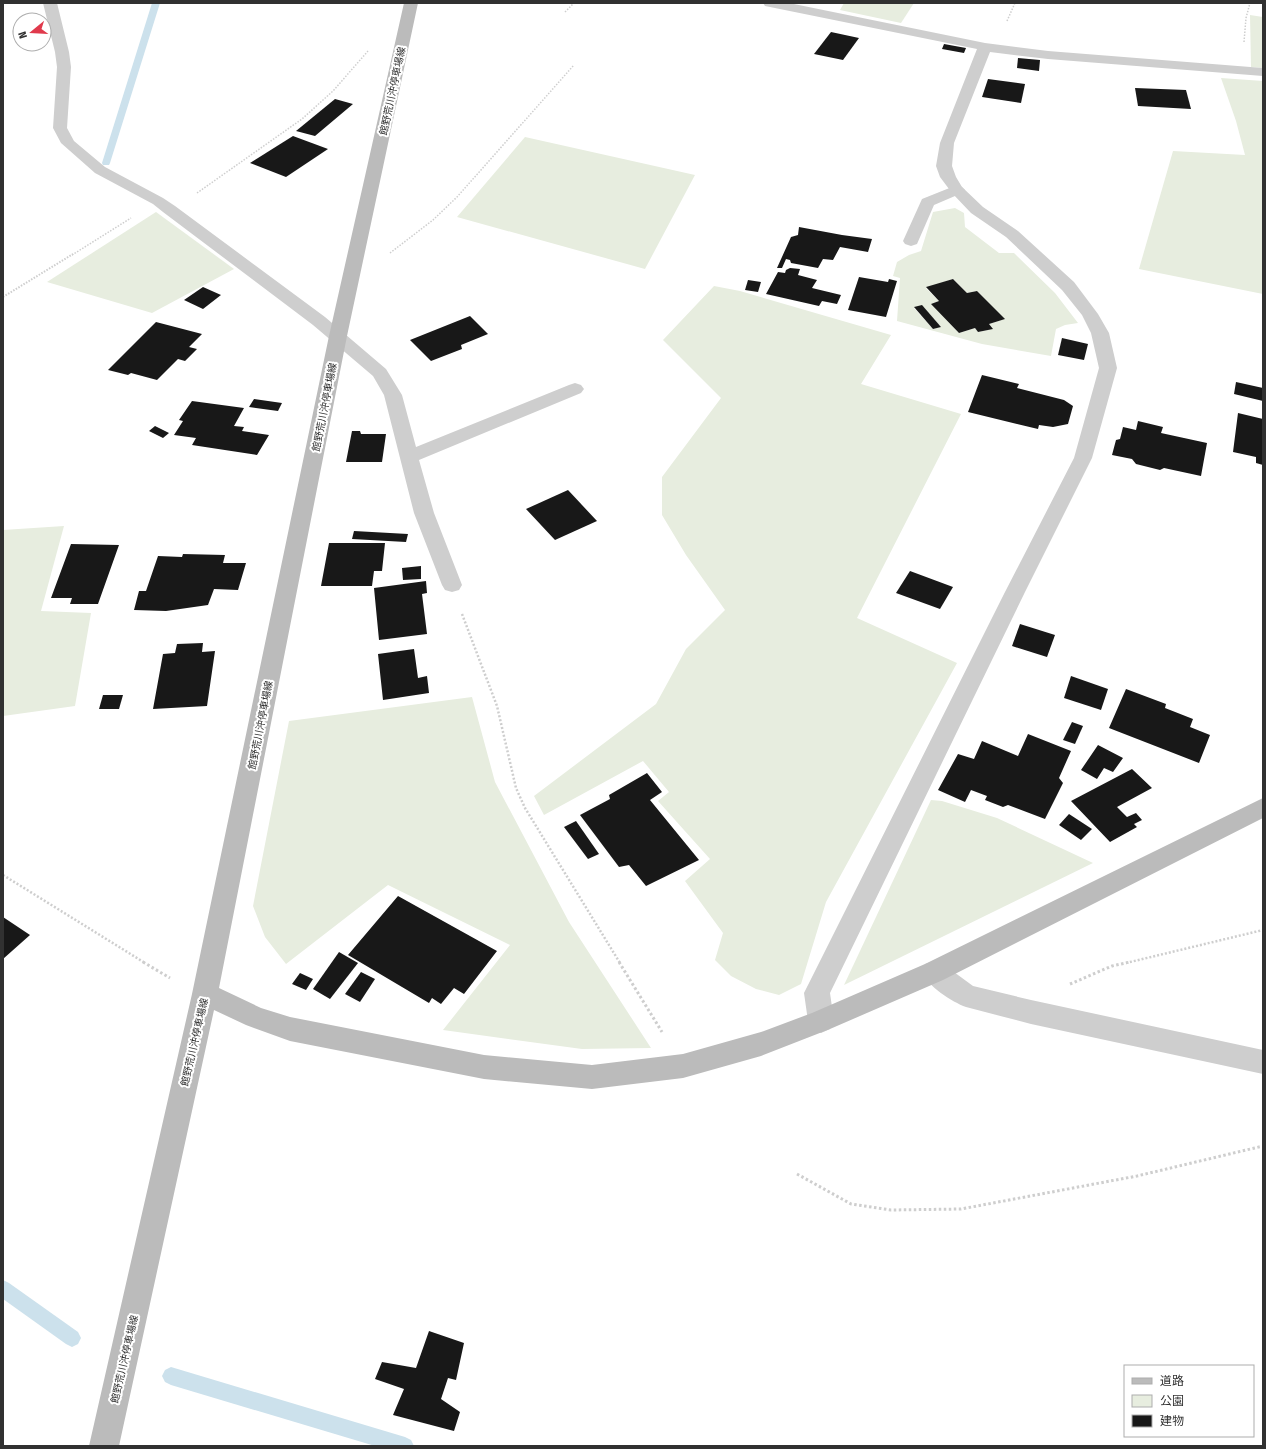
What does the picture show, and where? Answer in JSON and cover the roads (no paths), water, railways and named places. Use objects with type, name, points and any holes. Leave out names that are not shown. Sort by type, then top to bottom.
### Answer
[{"type":"main road","name":"館野荒川沖停車場線","points":[[104,1446],[205,994],[338,336],[405,33],[410,3]]},
{"type":"main road","points":[[205,994],[255,1017],[290,1029],[484,1067],[592,1077],[683,1066],[760,1044],[820,1021],[934,972],[1263,807]]},
{"type":"street","points":[[50,3],[62,52],[64,67],[60,128],[68,143],[100,170],[164,205],[338,336],[380,373],[393,395],[424,513],[452,585]]},
{"type":"street","points":[[770,3],[985,47],[1048,55],[1263,72]]},
{"type":"street","points":[[820,1021],[817,993],[1015,592],[1083,458],[1108,368],[1100,333],[1090,314],[1068,286],[1012,234],[977,210],[956,190],[948,177],[944,166],[948,143],[985,47]]},
{"type":"street","points":[[911,241],[927,202],[956,190]]},
{"type":"street","points":[[409,457],[575,389]]},
{"type":"street","points":[[934,972],[966,996],[1031,1012],[1263,1062]]},
{"type":"waterway","points":[[106,163],[156,3]]},
{"type":"waterway","points":[[3,1289],[72,1338]]},
{"type":"waterway","points":[[171,1376],[405,1446]]}]
